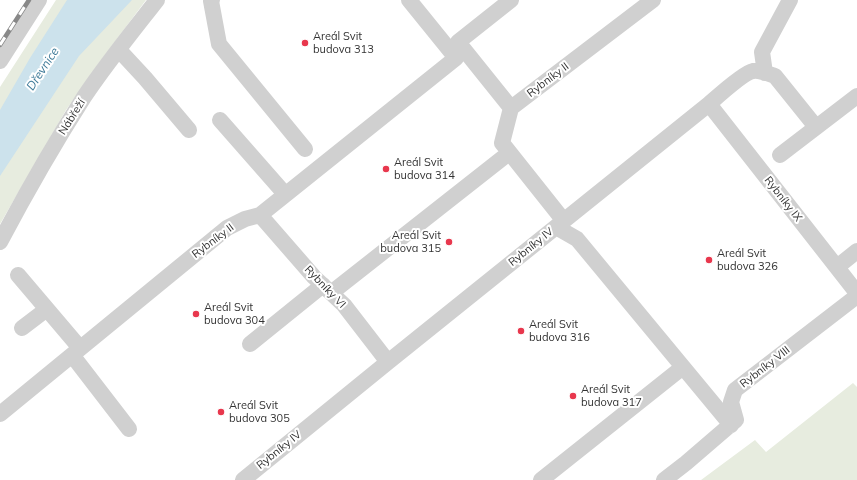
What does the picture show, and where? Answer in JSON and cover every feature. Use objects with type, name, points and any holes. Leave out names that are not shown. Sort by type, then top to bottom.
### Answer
[{"type":"street","points":[[0,61],[39,0]]},
{"type":"street","name":"Nábřeží","points":[[0,242],[18,207],[81,103],[157,0]]},
{"type":"street","points":[[212,0],[219,44],[305,149]]},
{"type":"street","points":[[409,0],[456,58]]},
{"type":"street","points":[[456,58],[458,42],[511,0]]},
{"type":"street","name":"Rybníky II","points":[[511,108],[653,0]]},
{"type":"street","points":[[790,0],[762,52],[765,73],[775,76],[816,127]]},
{"type":"street","points":[[458,42],[511,108],[502,143],[560,224],[578,239],[731,424],[664,480]]},
{"type":"street","points":[[119,50],[145,78],[188,130]]},
{"type":"street","name":"Rybníky II","points":[[0,414],[227,228],[245,219],[260,215],[456,58]]},
{"type":"street","name":"Rybníky IV","points":[[243,480],[732,84],[752,71],[765,73]]},
{"type":"street","points":[[780,155],[857,96]]},
{"type":"street","name":"Rybníky IX","points":[[709,104],[837,267],[857,295]]},
{"type":"street","points":[[220,120],[285,194]]},
{"type":"street","points":[[250,344],[327,289],[510,153]]},
{"type":"street","name":"Rybníky VI","points":[[260,215],[314,277],[344,305],[388,362]]},
{"type":"street","points":[[837,267],[857,251]]},
{"type":"street","points":[[18,275],[47,309],[129,429]]},
{"type":"street","name":"Rybníky VIII","points":[[731,424],[736,420],[731,402],[735,390],[857,295]]},
{"type":"street","points":[[22,328],[47,309]]},
{"type":"street","points":[[541,480],[683,367]]},
{"type":"shaded area","points":[[56,0],[146,0],[66,110],[0,224],[0,87]]},
{"type":"shaded area","points":[[853,383],[857,387],[857,480],[701,480],[755,440],[766,452]]},
{"type":"water","name":"Dřevnice","points":[[67,0],[132,0],[79,56],[0,176],[0,110],[30,58]]},
{"type":"railway","points":[[0,45],[29,0]]},
{"type":"place","name":"Areál Svit budova 313","points":[[305,43]]},
{"type":"place","name":"Areál Svit budova 314","points":[[386,169]]},
{"type":"place","name":"Areál Svit budova 315","points":[[449,242]]},
{"type":"place","name":"Areál Svit budova 326","points":[[709,260]]},
{"type":"place","name":"Areál Svit budova 304","points":[[196,314]]},
{"type":"place","name":"Areál Svit budova 316","points":[[521,331]]},
{"type":"place","name":"Areál Svit budova 317","points":[[573,396]]},
{"type":"place","name":"Areál Svit budova 305","points":[[221,412]]}]
